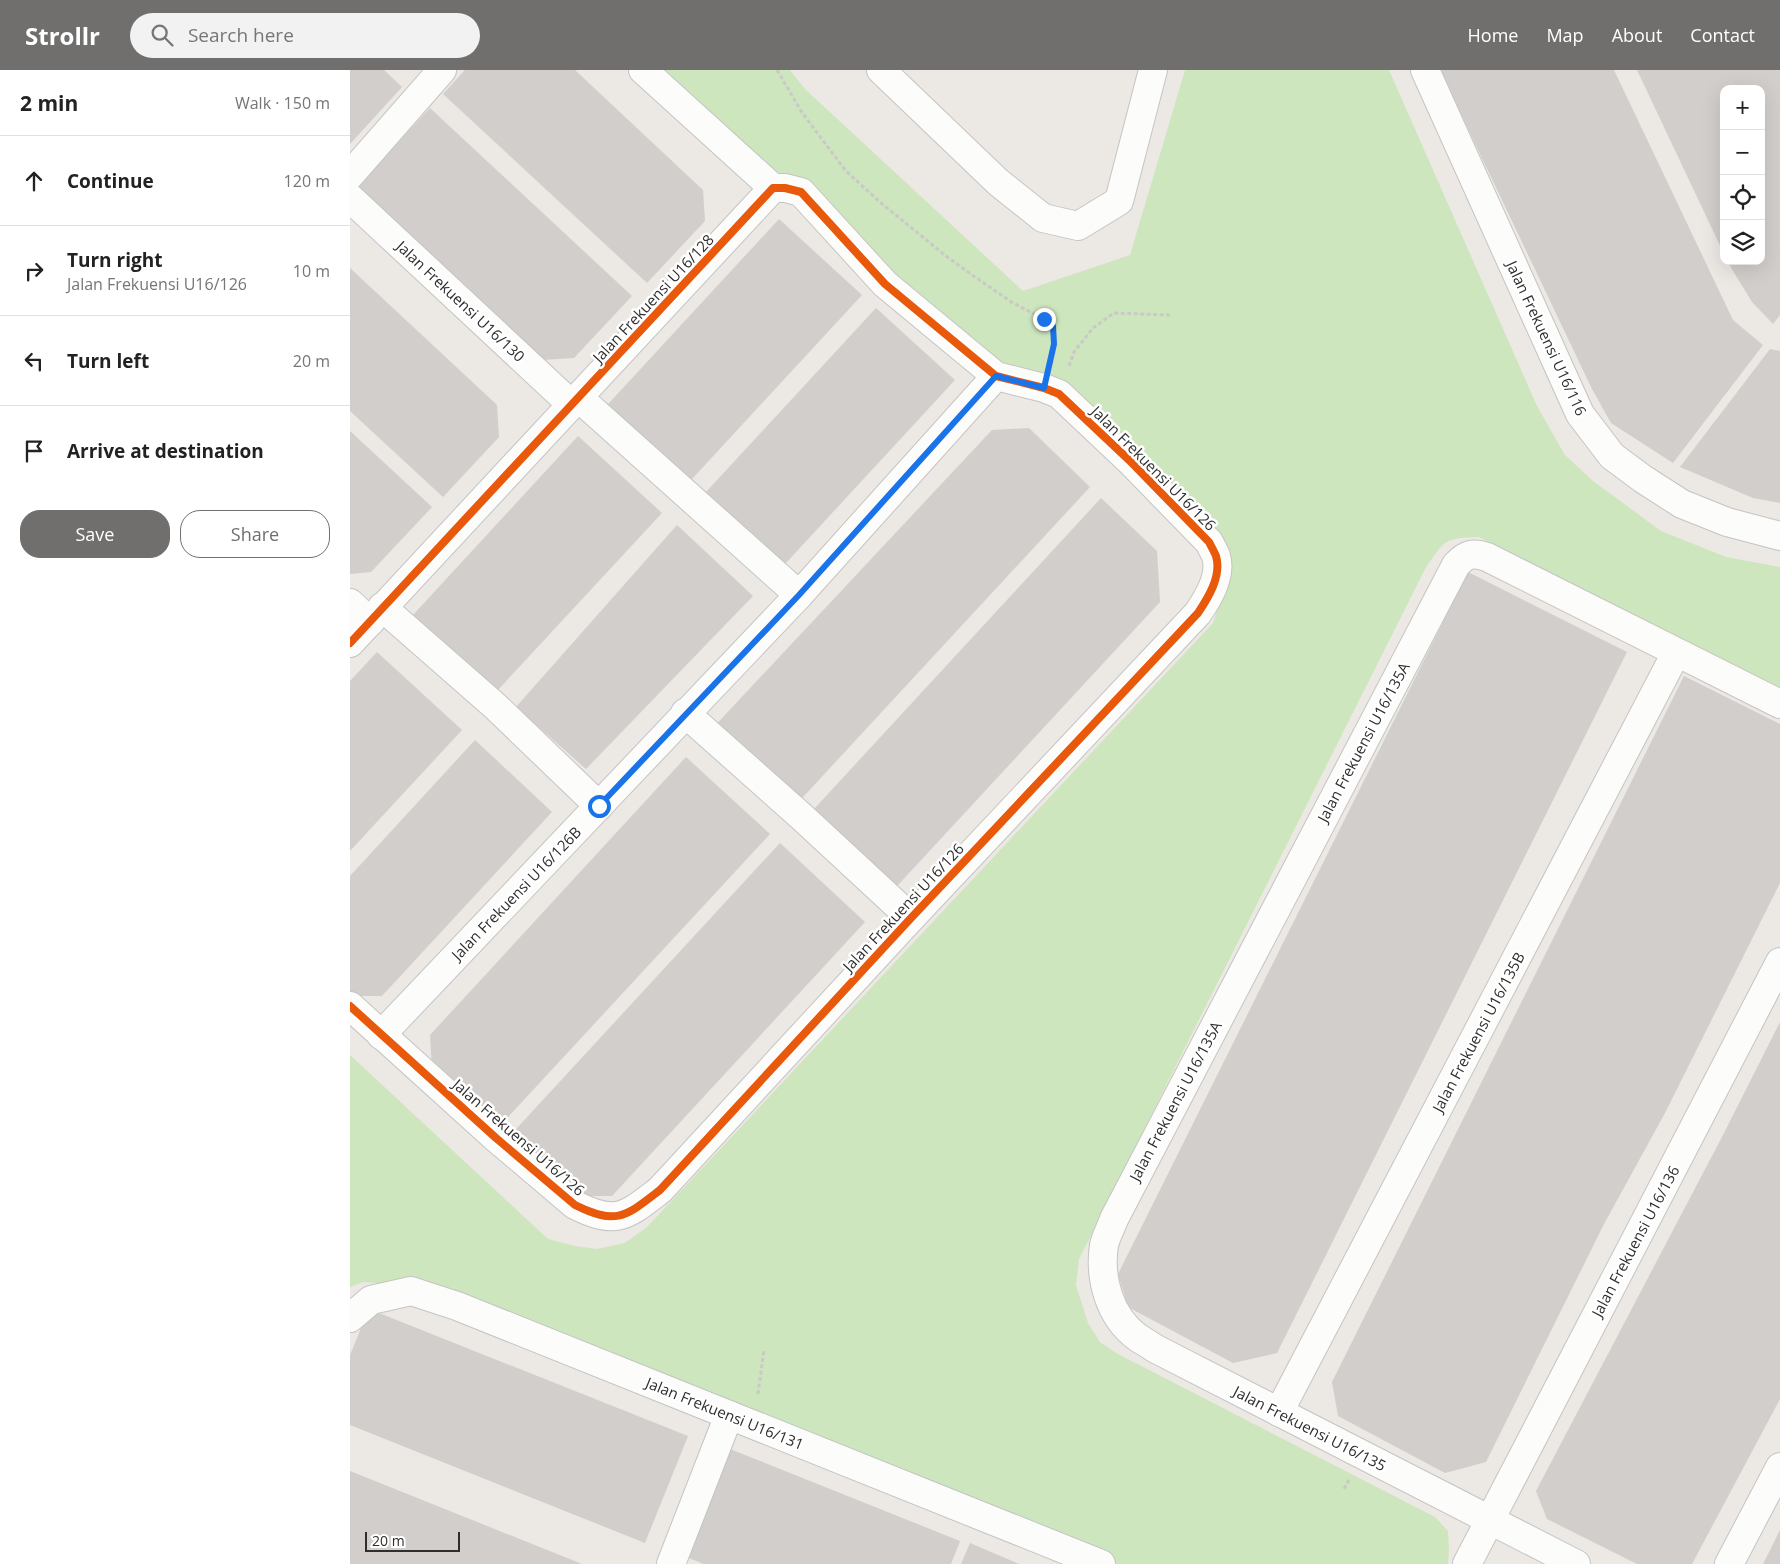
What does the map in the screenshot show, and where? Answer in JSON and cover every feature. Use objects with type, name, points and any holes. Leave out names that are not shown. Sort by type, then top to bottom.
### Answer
[{"type":"street","points":[[350,175],[442,70]]},
{"type":"street","points":[[643,70],[773,188],[785,188],[800,192],[885,284],[996,376]]},
{"type":"street","points":[[881,70],[998,182],[1043,218],[1078,226],[1119,201],[1153,70]]},
{"type":"street","name":"Jalan Frekuensi U16/116","points":[[1425,70],[1580,414],[1612,456],[1682,504],[1727,522],[1780,536]]},
{"type":"street","name":"Jalan Frekuensi U16/128","points":[[350,644],[773,188]]},
{"type":"street","name":"Jalan Frekuensi U16/130","points":[[350,198],[576,401],[799,595]]},
{"type":"street","name":"Jalan Frekuensi U16/126","points":[[350,1006],[496,1138],[575,1205],[604,1217],[619,1216],[633,1211],[660,1190],[911,918],[1198,613],[1210,595],[1216,575],[1217,558],[1209,542],[1129,460],[1051,391],[996,376]]},
{"type":"street","name":"Jalan Frekuensi U16/126B","points":[[381,1035],[799,595],[996,376]]},
{"type":"street","name":"Jalan Frekuensi U16/135A","points":[[1105,1243],[1114,1219],[1451,574],[1462,558],[1469,554],[1487,557],[1780,704]]},
{"type":"street","points":[[350,603],[376,615],[495,706],[599,806]]},
{"type":"street","name":"Jalan Frekuensi U16/135B","points":[[1279,1412],[1676,653]]},
{"type":"street","points":[[685,714],[802,817],[911,918]]},
{"type":"street","name":"Jalan Frekuensi U16/136","points":[[1467,1564],[1780,962]]},
{"type":"street","name":"Jalan Frekuensi U16/135","points":[[1105,1243],[1102,1269],[1107,1294],[1118,1317],[1136,1336],[1156,1349],[1576,1564]]},
{"type":"street","name":"Jalan Frekuensi U16/131","points":[[350,1318],[371,1300],[410,1291],[428,1295],[1101,1564]]},
{"type":"street","points":[[671,1564],[729,1415]]},
{"type":"street","points":[[1729,1564],[1780,1467]]},
{"type":"path","points":[[777,70],[803,114],[846,171],[880,203],[975,277],[1013,303],[1044,319],[1053,326],[1054,344],[1051,391]]},
{"type":"path","points":[[1051,391],[1074,352],[1093,328],[1114,313],[1170,315]]},
{"type":"path","points":[[755,1425],[764,1350]]},
{"type":"green space","points":[[654,70],[790,70],[805,89],[1023,291],[1130,255],[1185,70],[1389,70],[1537,406],[1565,455],[1593,481],[1661,531],[1726,557],[1780,567],[1780,688],[1614,607],[1479,537],[1458,538],[1441,546],[1425,569],[1079,1259],[1076,1285],[1088,1323],[1100,1342],[1116,1353],[1435,1517],[1448,1531],[1448,1564],[1097,1564],[401,1285],[363,1282],[350,1287],[350,1055],[548,1239],[597,1249],[625,1243],[647,1227],[1213,623],[1224,589],[1215,530],[1079,394],[996,377],[875,273],[781,173],[762,169]]},
{"type":"building","points":[[350,70],[384,70],[402,87],[350,144]]},
{"type":"building","points":[[465,70],[575,70],[703,190],[705,221],[647,283],[443,94]]},
{"type":"building","points":[[1440,70],[1614,70],[1733,320],[1763,345],[1673,463],[1611,423],[1592,389]]},
{"type":"building","points":[[1637,70],[1780,70],[1780,315],[1773,324],[1752,302],[1729,265],[1765,265],[1765,85],[1720,85],[1720,246]]},
{"type":"building","points":[[430,108],[632,296],[574,358],[542,360],[355,189]]},
{"type":"building","points":[[779,219],[862,295],[680,492],[598,415]]},
{"type":"building","points":[[350,268],[497,405],[499,437],[443,497],[350,411]]},
{"type":"building","points":[[876,308],[955,380],[773,577],[694,505]]},
{"type":"building","points":[[1770,349],[1780,351],[1780,503],[1753,498],[1680,467]]},
{"type":"building","points":[[1029,428],[1090,487],[792,809],[709,732],[992,430]]},
{"type":"building","points":[[350,431],[432,507],[371,572],[350,574]]},
{"type":"building","points":[[578,436],[662,513],[484,705],[401,628]]},
{"type":"building","points":[[1101,498],[1157,551],[1160,602],[886,898],[803,821]]},
{"type":"building","points":[[677,525],[753,596],[586,769],[516,707]]},
{"type":"building","points":[[1468,572],[1627,652],[1277,1353],[1233,1363],[1128,1307],[1118,1274]]},
{"type":"building","points":[[377,652],[462,730],[350,851],[350,681]]},
{"type":"building","points":[[1684,676],[1780,724],[1780,883],[1665,1113],[1604,1224],[1486,1462],[1445,1473],[1338,1416],[1332,1382]]},
{"type":"building","points":[[475,740],[552,812],[382,996],[350,996],[350,876]]},
{"type":"building","points":[[686,757],[770,834],[497,1129],[432,1069],[430,1035]]},
{"type":"building","points":[[780,843],[865,922],[612,1196],[564,1196],[505,1141]]},
{"type":"building","points":[[1780,1022],[1780,1399],[1692,1564],[1637,1564],[1547,1519],[1536,1491],[1722,1137]]},
{"type":"building","points":[[369,1309],[688,1436],[645,1543],[350,1425],[350,1355]]},
{"type":"building","points":[[730,1449],[960,1541],[951,1564],[704,1564],[686,1557]]},
{"type":"building","points":[[350,1471],[582,1564],[350,1564]]},
{"type":"building","points":[[1780,1530],[1780,1564],[1763,1564]]},
{"type":"building","points":[[970,1543],[1019,1564],[961,1564]]},
{"type":"cycle path","points":[[350,643],[773,188],[785,188],[801,192],[885,284],[996,376],[1044,388],[1059,394],[1129,460],[1209,542],[1216,556],[1217,564],[1216,579],[1198,613],[911,918],[660,1190],[629,1212],[611,1216],[601,1215],[575,1205],[496,1138],[350,1006]]},
{"type":"route","points":[[599,806],[799,595],[996,376],[1044,388],[1054,344],[1053,326],[1044,319]]}]
